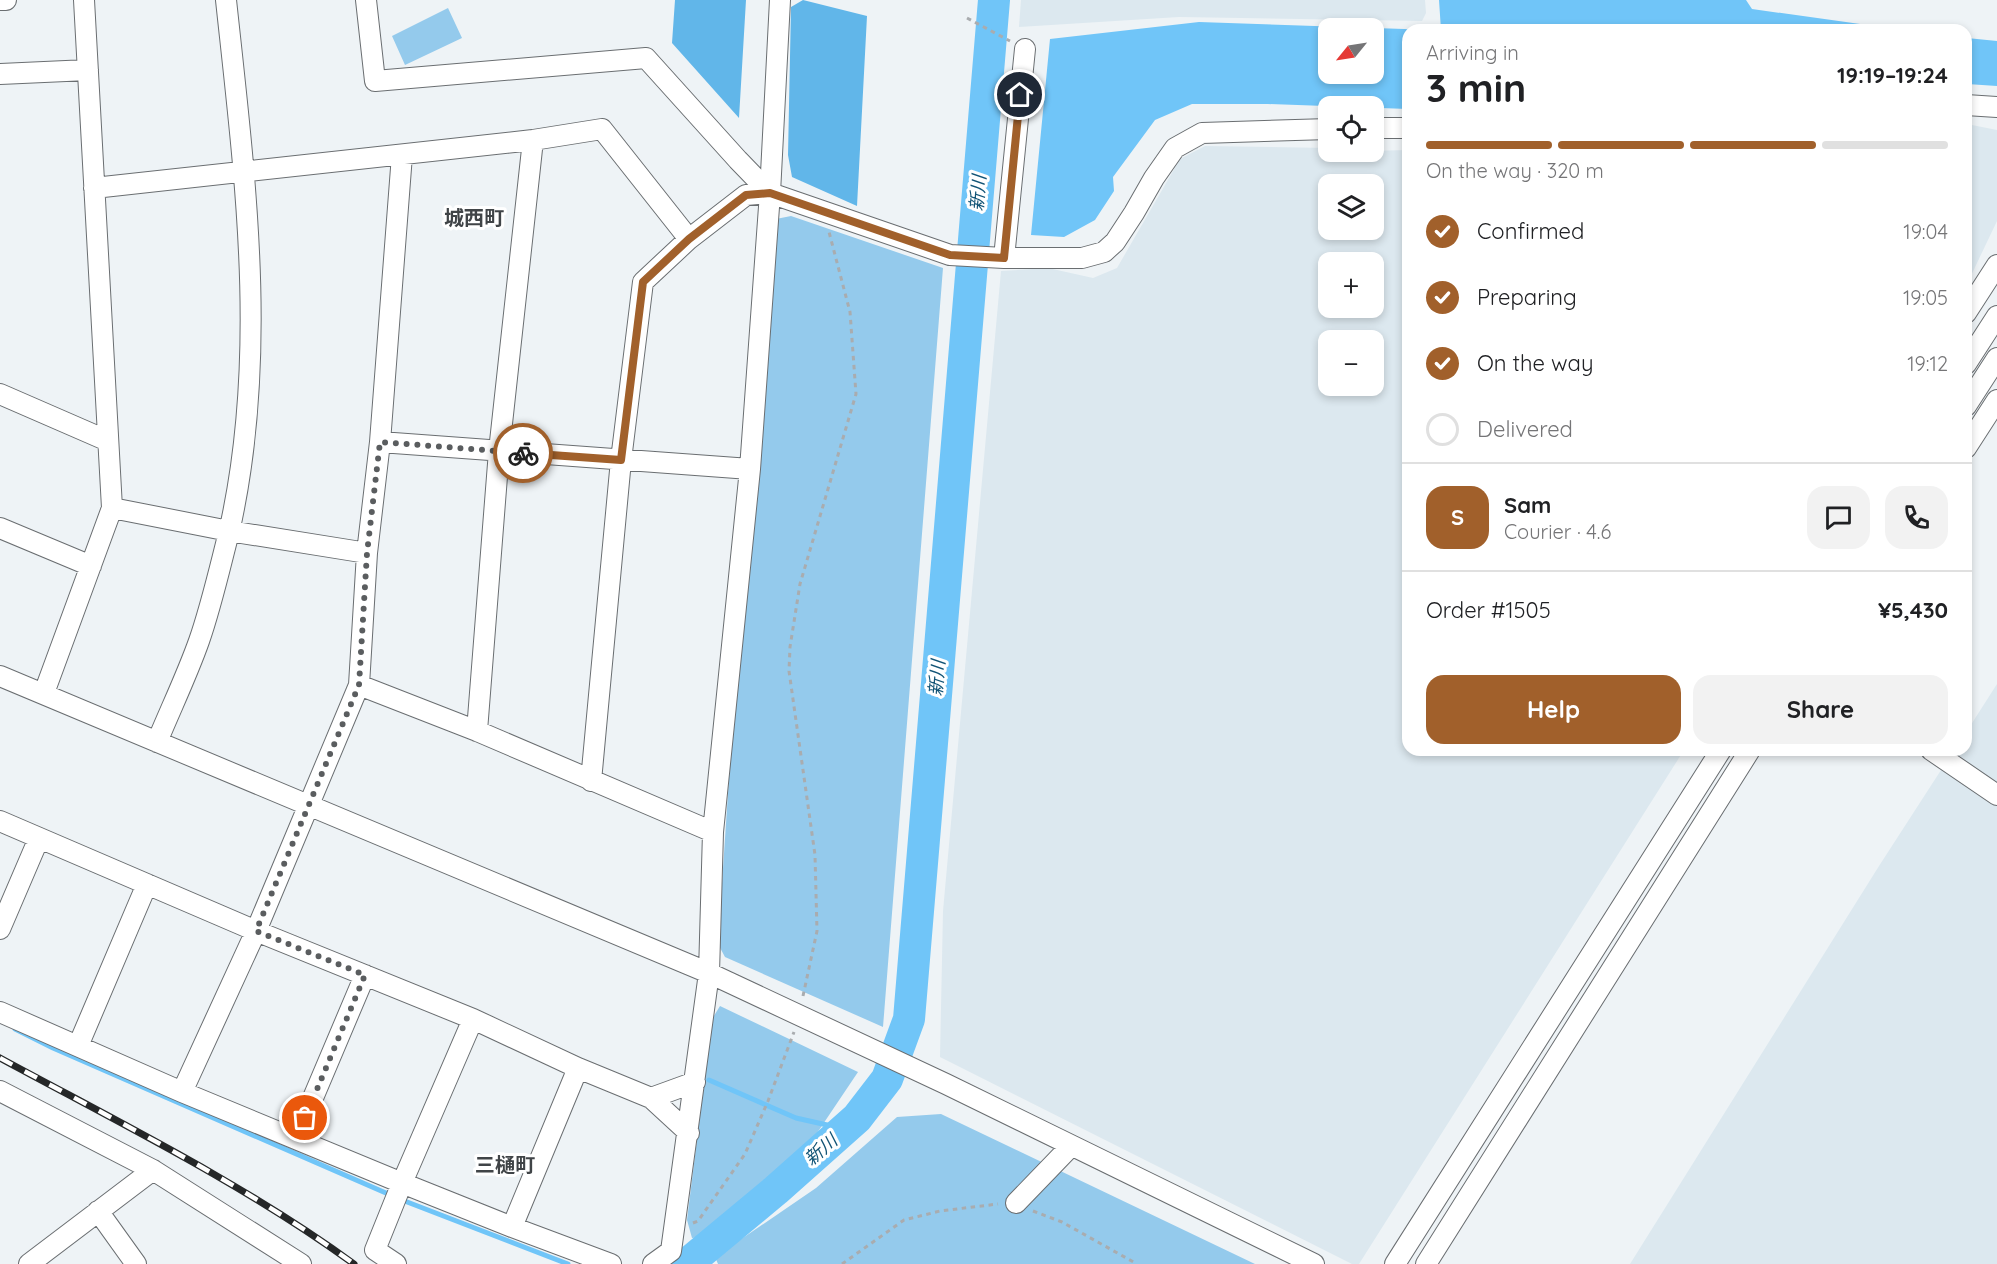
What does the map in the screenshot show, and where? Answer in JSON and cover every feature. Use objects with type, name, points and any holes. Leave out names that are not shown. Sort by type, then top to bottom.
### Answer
[{"type":"street","points":[[0,0],[6,0]]},
{"type":"street","points":[[44,693],[112,508],[84,0]]},
{"type":"street","points":[[157,742],[199,640],[229,531],[247,415],[251,366],[251,271],[244,173],[226,0]]},
{"type":"street","points":[[366,0],[375,81],[646,58],[770,193]]},
{"type":"street","points":[[653,1264],[671,1251],[709,973],[712,832],[750,469],[770,193],[780,0]]},
{"type":"street","points":[[1004,258],[1025,49]]},
{"type":"street","points":[[0,74],[88,70]]},
{"type":"street","points":[[1972,105],[1997,107]]},
{"type":"street","points":[[1384,128],[1402,128]]},
{"type":"street","points":[[94,188],[533,140],[602,129],[689,239]]},
{"type":"street","points":[[591,781],[621,460],[643,282],[689,239],[746,195],[770,193],[950,255],[1082,258],[1104,252],[1115,242],[1175,148],[1202,133],[1318,129]]},
{"type":"street","points":[[477,731],[499,451],[533,140]]},
{"type":"street","points":[[182,1092],[256,931],[359,685],[367,553],[380,442],[402,154]]},
{"type":"street","points":[[1972,304],[1997,265]]},
{"type":"street","points":[[1972,355],[1997,316]]},
{"type":"street","points":[[1972,397],[1996,359]]},
{"type":"street","points":[[0,394],[108,441]]},
{"type":"street","points":[[1972,439],[1997,400]]},
{"type":"street","points":[[380,442],[750,469]]},
{"type":"street","points":[[112,508],[229,531],[367,553]]},
{"type":"street","points":[[0,528],[91,566]]},
{"type":"street","points":[[0,676],[709,973],[946,1084],[1314,1264]]},
{"type":"street","points":[[359,685],[477,731],[712,832]]},
{"type":"street","points":[[1395,1264],[1717,756]]},
{"type":"street","points":[[1426,1264],[1746,756]]},
{"type":"street","points":[[1940,756],[1997,795]]},
{"type":"street","points":[[0,821],[256,931],[473,1019],[651,1098],[688,1133]]},
{"type":"street","points":[[0,929],[39,838]]},
{"type":"street","points":[[78,1046],[147,884]]},
{"type":"street","points":[[296,1138],[365,975]]},
{"type":"street","points":[[0,1012],[182,1092],[296,1138],[398,1193],[513,1227],[611,1264]]},
{"type":"street","points":[[396,1264],[375,1250],[473,1019]]},
{"type":"street","points":[[513,1227],[579,1068]]},
{"type":"street","points":[[651,1098],[695,1082]]},
{"type":"street","points":[[0,1091],[153,1170],[301,1264]]},
{"type":"street","points":[[1016,1203],[1071,1146]]},
{"type":"street","points":[[28,1264],[153,1170]]},
{"type":"street","points":[[98,1211],[136,1264]]},
{"type":"path","points":[[967,18],[1025,49]]},
{"type":"path","points":[[674,1234],[698,1221],[745,1154],[768,1101],[799,1017],[817,931],[815,855],[789,671],[790,647],[800,584],[856,394],[850,312],[824,213]]},
{"type":"path","points":[[842,1264],[904,1220],[940,1211],[1016,1203],[1062,1222],[1137,1264]]},
{"type":"shaded area","points":[[675,0],[746,0],[739,118],[672,43]]},
{"type":"shaded area","points":[[803,0],[867,16],[857,206],[792,177],[788,155],[791,7]]},
{"type":"shaded area","points":[[1021,0],[1425,0],[1426,13],[1422,21],[1384,20],[1384,18],[1179,17],[1019,27]]},
{"type":"shaded area","points":[[1439,0],[1746,0],[1752,9],[1860,24],[1441,24]]},
{"type":"shaded area","points":[[448,8],[462,38],[405,65],[392,36]]},
{"type":"shaded area","points":[[1199,22],[1318,26],[1318,84],[1384,84],[1384,28],[1402,29],[1402,109],[1384,108],[1384,96],[1318,96],[1318,106],[1192,104],[1155,120],[1113,177],[1114,191],[1095,220],[1064,237],[1031,235],[1050,39]]},
{"type":"shaded area","points":[[1972,38],[1997,41],[1997,86],[1972,84]]},
{"type":"shaded area","points":[[1972,125],[1997,130],[1997,221],[1972,274]]},
{"type":"shaded area","points":[[1205,146],[1318,148],[1318,162],[1384,162],[1384,151],[1402,150],[1402,756],[1680,756],[1359,1264],[1352,1264],[940,1057],[943,911],[1001,271],[1048,268],[1093,278],[1117,268],[1180,159]]},
{"type":"shaded area","points":[[791,216],[943,268],[883,1027],[725,957],[718,944],[730,763],[776,219]]},
{"type":"shaded area","points":[[1997,684],[1997,1264],[1630,1264],[1950,756],[1972,756],[1972,723]]},
{"type":"shaded area","points":[[720,1006],[858,1072],[813,1139],[756,1196],[704,1237],[692,1238],[687,1220],[712,1019]]},
{"type":"shaded area","points":[[941,1114],[1255,1264],[718,1264],[715,1257],[816,1188],[897,1117]]},
{"type":"waterway","name":"新川","points":[[687,1264],[776,1190],[857,1118],[887,1079],[909,1019],[994,0]]},
{"type":"waterway","points":[[15,1029],[53,1048],[402,1200],[568,1264]]},
{"type":"waterway","points":[[709,1080],[796,1118],[845,1129]]},
{"type":"railway","points":[[0,1058],[225,1181],[269,1207],[354,1264]]},
{"type":"way so far","points":[[305,1118],[365,975],[256,931],[359,685],[367,553],[380,442],[523,453]]},
{"type":"district","name":"城西町","points":[[474,218]]},
{"type":"district","name":"三樋町","points":[[505,1165]]},
{"type":"route","points":[[523,453],[621,460],[643,282],[689,239],[746,195],[770,193],[950,255],[1004,258],[1020,95]]}]
